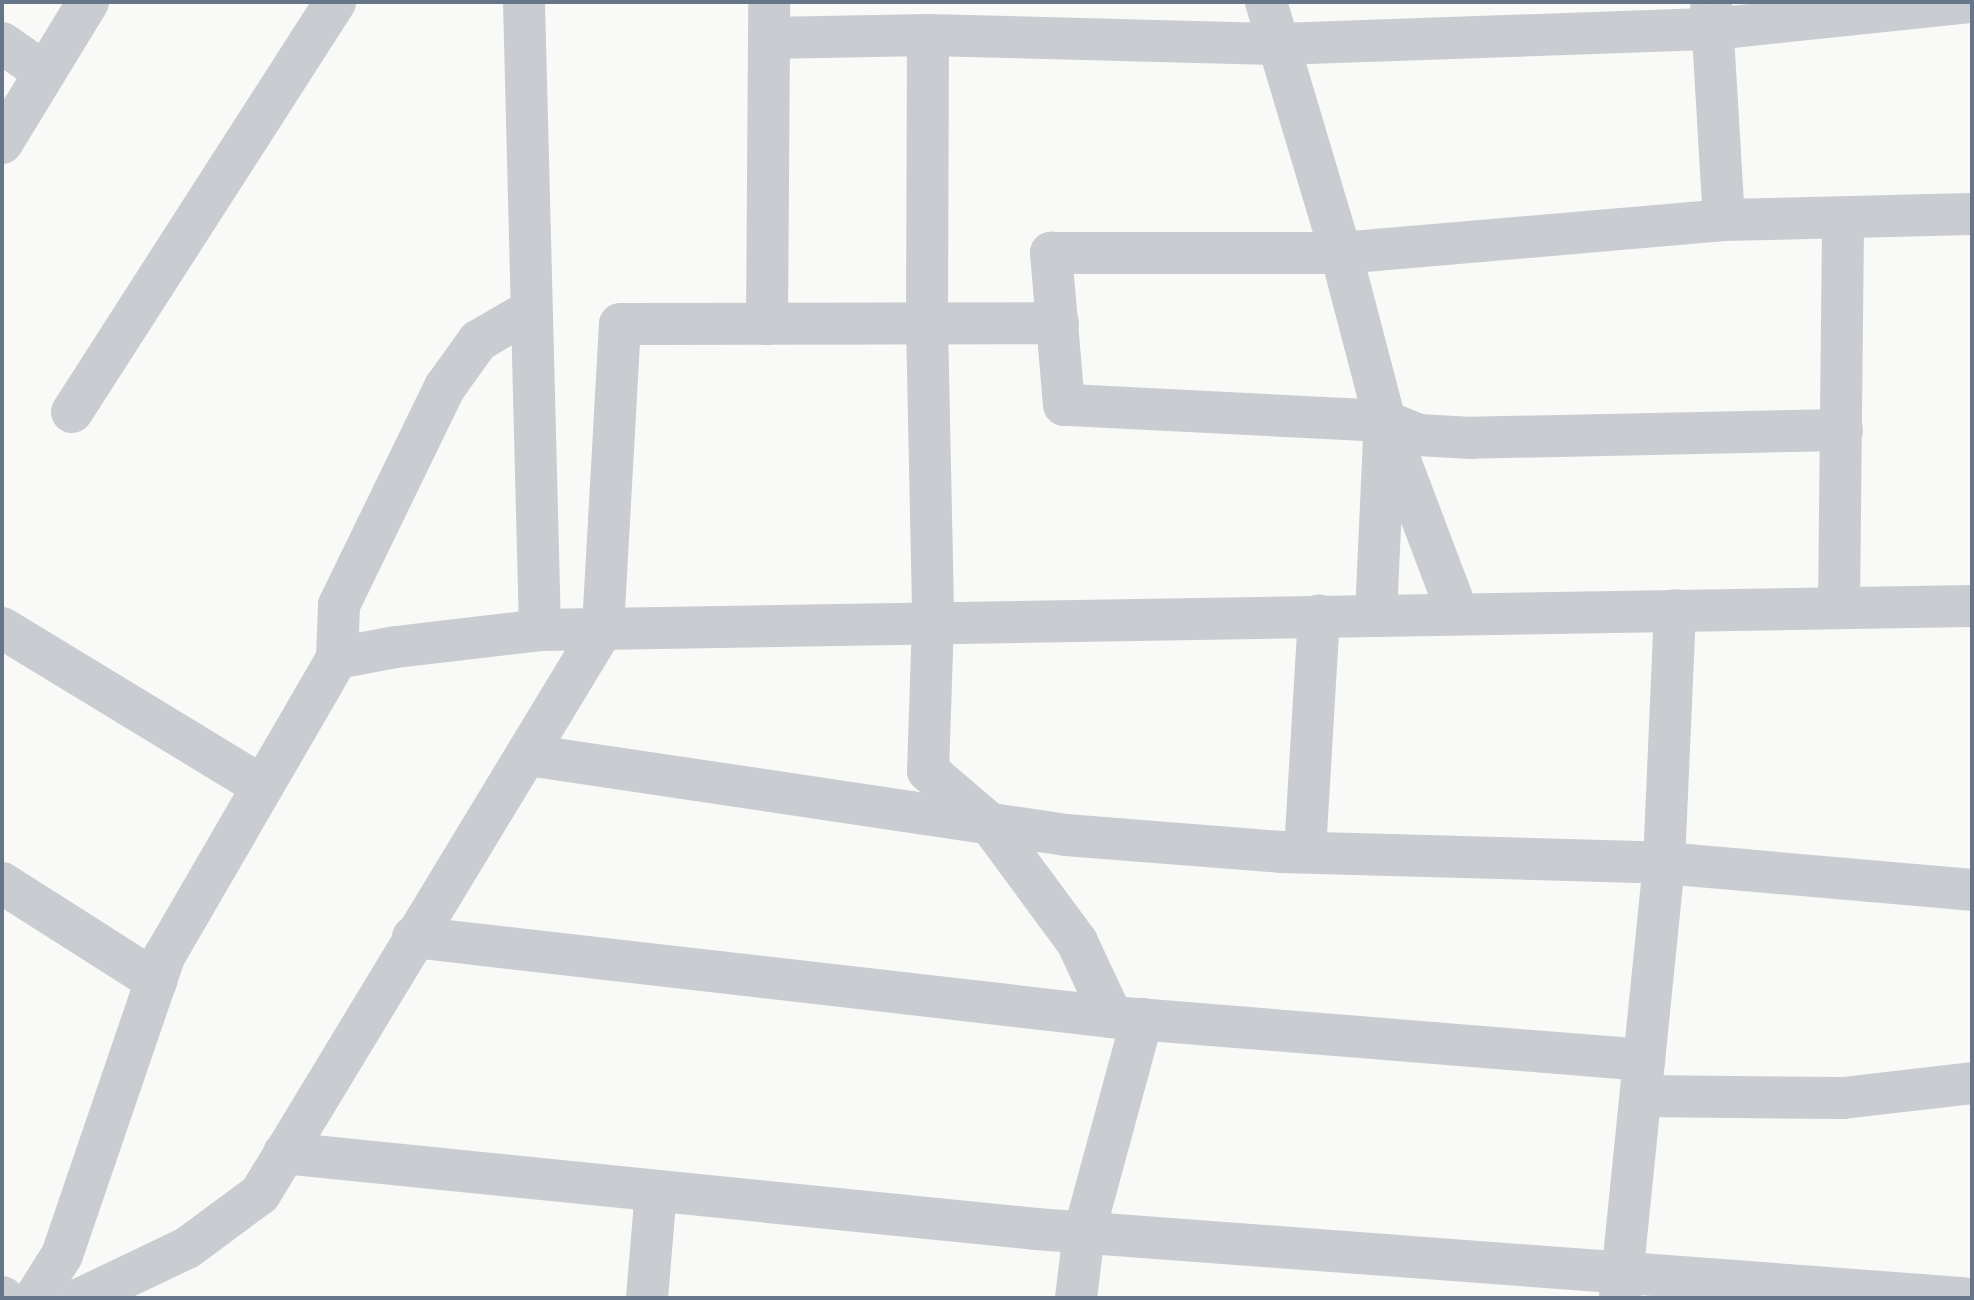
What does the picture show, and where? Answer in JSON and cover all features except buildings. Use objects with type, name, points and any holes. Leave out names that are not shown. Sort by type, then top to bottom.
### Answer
[{"type":"street","points":[[2,143],[88,2]]},
{"type":"street","points":[[72,412],[335,2]]},
{"type":"street","points":[[524,2],[540,630]]},
{"type":"street","points":[[1266,2],[1341,253],[1385,421],[1458,614]]},
{"type":"street","points":[[767,324],[769,20],[847,19],[928,35],[1004,19],[1279,44],[1712,15],[1972,2]]},
{"type":"street","points":[[1712,15],[1724,220]]},
{"type":"street","points":[[928,35],[927,323],[933,621],[928,771],[990,824],[1077,942],[1127,1018],[1084,1233],[1076,1298]]},
{"type":"street","points":[[2,43],[45,73]]},
{"type":"street","points":[[1842,430],[1471,438],[1419,435],[1385,421],[1064,405],[1051,253],[1341,253],[1724,220],[1972,214]]},
{"type":"street","points":[[1839,608],[1843,218]]},
{"type":"street","points":[[35,1298],[62,1255],[165,955],[337,658],[339,605],[445,387],[478,341],[531,310]]},
{"type":"street","points":[[82,1298],[187,1248],[260,1194],[603,628],[620,324],[1058,323]]},
{"type":"street","points":[[1376,615],[1385,421]]},
{"type":"street","points":[[337,658],[540,630],[933,621],[1972,606]]},
{"type":"street","points":[[1621,1285],[1664,863],[1675,610]]},
{"type":"street","points":[[1305,851],[1319,615]]},
{"type":"street","points":[[2,628],[262,786]]},
{"type":"street","points":[[528,755],[1081,836],[1305,851],[1664,863],[1972,890]]},
{"type":"street","points":[[2,883],[156,981]]},
{"type":"street","points":[[413,937],[1642,1078],[1843,1098],[1972,1083]]},
{"type":"street","points":[[284,1153],[1621,1285],[1963,1298]]},
{"type":"street","points":[[647,1298],[656,1191]]}]
